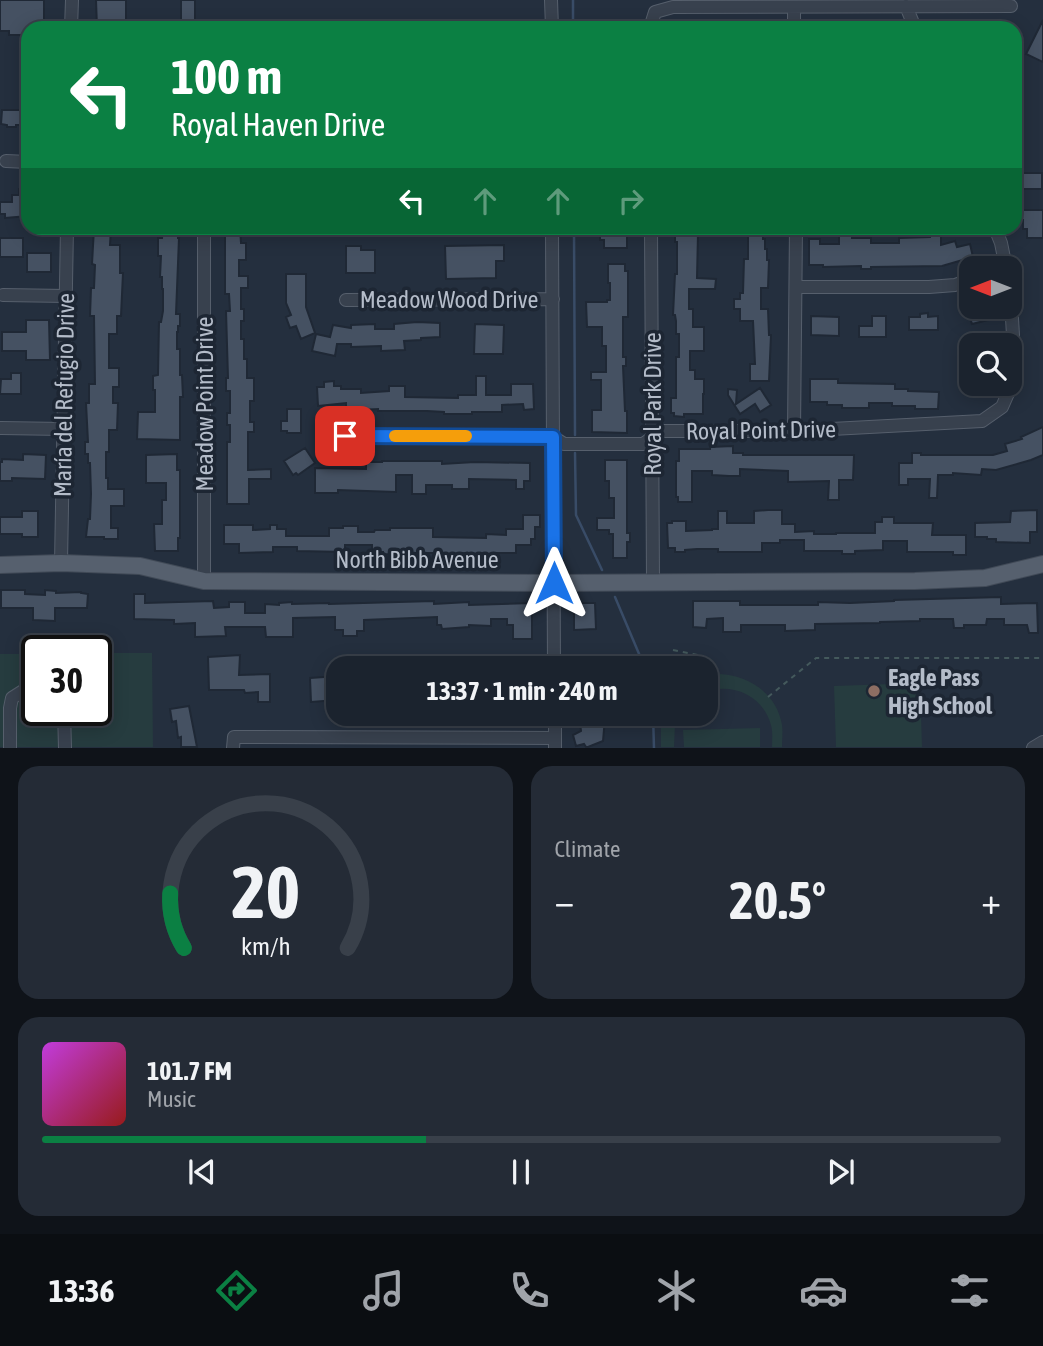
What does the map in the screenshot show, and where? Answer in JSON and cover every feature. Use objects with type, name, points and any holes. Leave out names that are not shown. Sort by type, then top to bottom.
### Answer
[{"type":"main road","name":"North Bibb Avenue","points":[[0,565],[61,563],[140,566],[204,581],[554,583],[985,579],[1043,564]]},
{"type":"street","points":[[71,21],[72,0]]},
{"type":"street","points":[[551,0],[551,21]]},
{"type":"street","points":[[906,6],[912,21]]},
{"type":"street","points":[[652,21],[654,12],[673,7],[1011,6]]},
{"type":"street","points":[[794,7],[794,21]]},
{"type":"street","points":[[6,161],[21,162]]},
{"type":"street","name":"María del Refugio Drive","points":[[61,563],[66,235]]},
{"type":"street","name":"Meadow Point Drive","points":[[204,235],[204,581]]},
{"type":"street","points":[[552,235],[554,656]]},
{"type":"street","name":"Royal Park Drive","points":[[651,235],[653,581]]},
{"type":"street","points":[[794,431],[796,235]]},
{"type":"street","points":[[998,235],[1003,256]]},
{"type":"street","points":[[796,287],[929,287],[959,284]]},
{"type":"street","points":[[3,295],[66,296]]},
{"type":"street","name":"Meadow Wood Drive","points":[[346,300],[553,299]]},
{"type":"street","name":"Royal Point Drive","points":[[345,436],[553,437],[564,444],[643,444],[662,431],[794,431],[982,421],[1002,407],[1013,382],[1012,319]]},
{"type":"street","points":[[1,428],[63,429]]},
{"type":"street","points":[[10,747],[12,698],[21,692]]},
{"type":"street","points":[[64,726],[65,747]]},
{"type":"street","points":[[233,742],[555,743]]},
{"type":"street","points":[[1033,747],[1043,743]]},
{"type":"path","points":[[673,650],[703,656]]},
{"type":"path","points":[[768,697],[816,658],[1043,658]]},
{"type":"green space","points":[[112,653],[152,653],[153,747],[0,747],[0,654],[21,654],[21,726],[112,726]]},
{"type":"green space","points":[[718,674],[751,682],[768,696],[779,714],[782,747],[772,747],[771,725],[761,706],[754,699],[736,690],[718,689]]},
{"type":"green space","points":[[920,683],[922,747],[836,747],[834,686]]},
{"type":"green space","points":[[675,726],[674,747],[661,747],[661,727]]},
{"type":"green space","points":[[760,728],[760,747],[684,747],[683,730]]},
{"type":"building","points":[[0,0],[44,0],[44,21],[21,21],[21,35],[9,35],[9,31],[0,31]]},
{"type":"building","points":[[96,0],[126,0],[126,20],[130,21],[97,21]]},
{"type":"building","points":[[181,0],[195,0],[195,21],[181,21]]},
{"type":"building","points":[[1043,20],[1043,62],[1026,54]]},
{"type":"building","points":[[2,110],[21,110],[21,125],[7,127],[1,124]]},
{"type":"building","points":[[1022,136],[1023,173],[1042,173],[1042,189],[1022,189]]},
{"type":"building","points":[[21,189],[21,217],[5,218],[5,214],[0,214],[0,202],[12,202],[12,195],[19,195]]},
{"type":"building","points":[[1022,210],[1043,210],[1043,238],[1027,238]]},
{"type":"building","points":[[94,235],[111,235],[110,245],[120,245],[120,273],[123,273],[121,316],[117,316],[117,334],[109,334],[109,368],[119,368],[119,387],[113,387],[113,403],[118,403],[117,430],[109,430],[109,452],[106,452],[108,489],[124,489],[124,506],[111,506],[111,528],[118,528],[118,539],[86,537],[91,494],[90,463],[88,454],[85,454],[85,442],[88,442],[86,403],[89,403],[89,384],[95,384],[94,316],[90,316],[95,265],[92,264]]},
{"type":"building","points":[[162,235],[178,235],[179,238],[176,314],[180,314],[177,349],[180,349],[183,397],[180,397],[180,440],[137,439],[138,412],[155,412],[153,376],[158,375],[159,322],[163,311],[158,238],[162,238]]},
{"type":"building","points":[[225,235],[240,235],[241,243],[246,243],[246,260],[239,260],[239,276],[248,276],[248,288],[241,288],[244,321],[241,321],[241,339],[244,339],[247,378],[254,378],[250,422],[254,422],[254,432],[248,432],[248,470],[271,469],[271,479],[249,479],[249,504],[227,504],[227,442],[230,442],[230,425],[227,425],[227,413],[230,413],[230,391],[226,391],[226,311],[230,311],[229,294],[225,294]]},
{"type":"building","points":[[600,235],[627,235],[627,248],[604,248],[604,240],[600,240]]},
{"type":"building","points":[[675,235],[698,235],[697,278],[716,279],[715,289],[689,289],[693,327],[704,327],[704,351],[690,351],[690,370],[695,370],[695,379],[704,379],[704,394],[703,414],[684,414],[684,417],[671,413],[671,398],[676,398],[676,357],[679,357],[679,334],[676,334],[673,315],[677,274]]},
{"type":"building","points":[[748,235],[763,235],[769,260],[768,288],[761,288],[761,309],[768,309],[771,335],[769,381],[750,381],[750,364],[755,364],[753,321],[740,321],[740,309],[734,309],[734,299],[740,299],[740,293],[743,293],[744,259],[748,259]]},
{"type":"building","points":[[839,235],[871,238],[871,243],[899,243],[899,238],[941,235],[941,245],[955,241],[957,247],[970,244],[973,256],[959,256],[959,261],[942,266],[861,269],[861,266],[809,265],[809,239],[820,239],[820,244],[839,244]]},
{"type":"building","points":[[0,238],[23,238],[23,257],[0,257]]},
{"type":"building","points":[[504,245],[504,261],[496,261],[496,278],[446,279],[445,246]]},
{"type":"building","points":[[346,246],[375,250],[375,273],[346,273]]},
{"type":"building","points":[[27,253],[51,253],[51,272],[27,272]]},
{"type":"building","points":[[608,264],[625,264],[625,271],[628,271],[628,317],[623,317],[627,433],[592,432],[592,410],[601,410],[601,380],[591,380],[591,372],[606,372],[606,346],[602,346],[602,327],[587,327],[586,302],[610,300]]},
{"type":"building","points":[[286,274],[306,274],[306,307],[315,333],[301,339],[296,326],[290,328],[286,317],[291,315],[286,303]]},
{"type":"building","points":[[928,313],[928,317],[938,316],[938,330],[909,330],[909,317],[920,317],[920,314]]},
{"type":"building","points":[[811,316],[839,317],[839,336],[811,335]]},
{"type":"building","points":[[872,316],[886,316],[886,337],[859,337],[859,326],[872,326]]},
{"type":"building","points":[[970,319],[988,320],[972,324]]},
{"type":"building","points":[[26,320],[49,320],[50,360],[26,360],[26,351],[2,351],[2,332],[26,332]]},
{"type":"building","points":[[440,323],[440,337],[404,341],[405,350],[381,351],[381,346],[351,347],[351,344],[337,344],[335,356],[312,351],[316,334],[330,337],[333,325],[351,328],[351,325],[375,324],[375,329],[394,329],[394,324]]},
{"type":"building","points":[[475,324],[504,325],[503,354],[474,354]]},
{"type":"building","points":[[11,373],[21,373],[21,394],[0,394],[1,379],[11,379]]},
{"type":"building","points":[[476,376],[486,376],[486,395],[511,395],[511,384],[533,384],[534,409],[524,410],[523,404],[502,405],[502,412],[472,414],[378,409],[351,413],[351,410],[346,410],[346,403],[318,406],[317,387],[324,387],[324,382],[334,381],[334,386],[341,386],[341,389],[361,389],[361,393],[389,391],[389,386],[405,386],[405,397],[458,398],[458,395],[476,395]]},
{"type":"building","points":[[810,379],[838,379],[838,383],[895,384],[895,389],[939,392],[938,409],[892,406],[892,403],[869,403],[869,408],[842,408],[842,405],[827,405],[827,402],[810,402]]},
{"type":"building","points":[[760,388],[771,405],[760,412],[755,404],[740,414],[728,395],[728,389],[737,390],[736,404]]},
{"type":"building","points":[[287,409],[301,409],[301,433],[281,431],[281,421],[287,421]]},
{"type":"building","points":[[1043,427],[1043,455],[996,470],[982,469],[981,475],[938,475],[937,498],[929,498],[930,479],[908,479],[908,485],[899,485],[899,463],[912,463],[912,453],[993,455],[1007,451],[1005,444],[1022,439],[1021,437]]},
{"type":"building","points":[[733,446],[733,453],[743,455],[854,455],[853,480],[839,480],[839,500],[828,500],[829,481],[788,482],[788,471],[740,469],[740,476],[729,476],[712,475],[712,471],[692,471],[692,502],[678,502],[676,461],[679,461],[679,449]]},
{"type":"building","points":[[305,448],[315,463],[298,475],[293,475],[284,461]]},
{"type":"building","points":[[23,454],[46,455],[45,479],[12,478],[12,481],[0,481],[2,459],[23,460]]},
{"type":"building","points":[[177,454],[177,470],[180,470],[178,551],[155,551],[154,524],[162,524],[162,500],[166,500],[166,483],[146,483],[146,455]]},
{"type":"building","points":[[605,460],[627,460],[627,533],[630,533],[630,542],[627,542],[627,558],[613,558],[613,534],[609,534],[609,530],[597,530],[597,518],[614,518],[614,498],[609,498],[609,481],[605,481]]},
{"type":"building","points":[[442,461],[442,464],[530,463],[530,481],[524,481],[524,489],[516,489],[516,480],[469,479],[469,489],[452,489],[452,485],[426,485],[426,494],[412,494],[412,475],[396,475],[396,492],[338,490],[338,493],[315,493],[315,468],[366,469],[366,462]]},
{"type":"building","points":[[782,510],[782,524],[795,524],[795,532],[814,531],[814,534],[875,533],[875,522],[882,522],[882,517],[894,517],[894,523],[933,523],[932,535],[966,535],[966,555],[953,555],[953,552],[907,552],[907,541],[883,541],[883,550],[855,551],[855,554],[842,554],[842,551],[804,551],[804,540],[762,543],[762,552],[697,549],[675,552],[675,548],[668,548],[667,523],[672,521],[686,521],[686,531],[712,530],[718,529],[718,511],[727,511],[727,523],[754,523],[754,511]]},
{"type":"building","points":[[1037,510],[1037,532],[1030,532],[1030,543],[996,542],[996,539],[975,537],[975,523],[1010,522],[1011,511]]},
{"type":"building","points":[[22,511],[38,511],[38,537],[0,534],[0,517],[22,517]]},
{"type":"building","points":[[523,515],[540,515],[540,527],[535,527],[535,539],[531,539],[531,545],[516,545],[516,553],[461,553],[461,556],[446,553],[383,554],[372,552],[372,545],[345,545],[345,552],[297,551],[297,547],[273,547],[273,552],[239,553],[239,544],[224,544],[224,525],[253,525],[253,530],[270,529],[270,525],[277,525],[277,529],[286,529],[286,536],[329,536],[329,528],[358,526],[358,532],[390,528],[433,528],[433,537],[486,538],[486,534],[506,535],[506,529],[523,529]]},
{"type":"building","points":[[1,590],[25,590],[25,594],[45,595],[45,590],[56,593],[81,592],[88,594],[87,608],[55,608],[55,621],[33,620],[33,608],[1,608]]},
{"type":"building","points":[[134,594],[145,594],[145,603],[213,601],[214,608],[229,607],[229,602],[245,602],[245,613],[265,613],[265,604],[292,602],[329,604],[434,601],[434,604],[469,602],[469,605],[532,603],[532,639],[513,639],[513,625],[507,625],[507,619],[491,619],[491,626],[469,625],[442,629],[441,625],[437,625],[437,617],[364,620],[364,631],[357,631],[357,636],[343,636],[343,630],[335,630],[335,617],[293,618],[293,637],[266,637],[265,627],[225,627],[226,636],[195,637],[195,623],[174,624],[174,620],[134,619]]},
{"type":"building","points":[[1001,597],[1001,604],[1037,603],[1038,633],[1029,633],[1027,625],[1004,625],[1004,619],[987,619],[986,625],[964,625],[964,628],[954,628],[953,619],[920,619],[815,624],[815,630],[785,631],[785,625],[741,625],[741,632],[723,632],[723,618],[707,619],[706,628],[693,627],[693,601],[740,601],[740,605],[818,605],[818,602]]},
{"type":"building","points":[[579,603],[595,603],[596,629],[574,630],[574,611],[579,610]]},
{"type":"building","points":[[240,655],[239,675],[270,674],[270,702],[258,702],[258,692],[209,690],[208,657]]},
{"type":"building","points":[[326,677],[326,701],[311,702],[310,678]]},
{"type":"building","points":[[189,706],[197,747],[181,747],[181,737],[178,738],[176,721],[172,722],[170,709]]},
{"type":"building","points":[[580,726],[604,726],[603,741],[588,747],[584,744],[576,746],[573,735],[581,731]]},
{"type":"waterway","points":[[573,0],[573,21]]},
{"type":"waterway","points":[[574,235],[575,435]]},
{"type":"waterway","points":[[575,453],[576,515],[602,570]]},
{"type":"waterway","points":[[615,597],[640,656]]},
{"type":"waterway","points":[[653,726],[654,748]]},
{"type":"slow traffic","points":[[395,436],[466,436]]},
{"type":"place","name":"Eagle Pass High School","points":[[874,691]]},
{"type":"route","points":[[345,436],[553,437],[554,583]]}]
